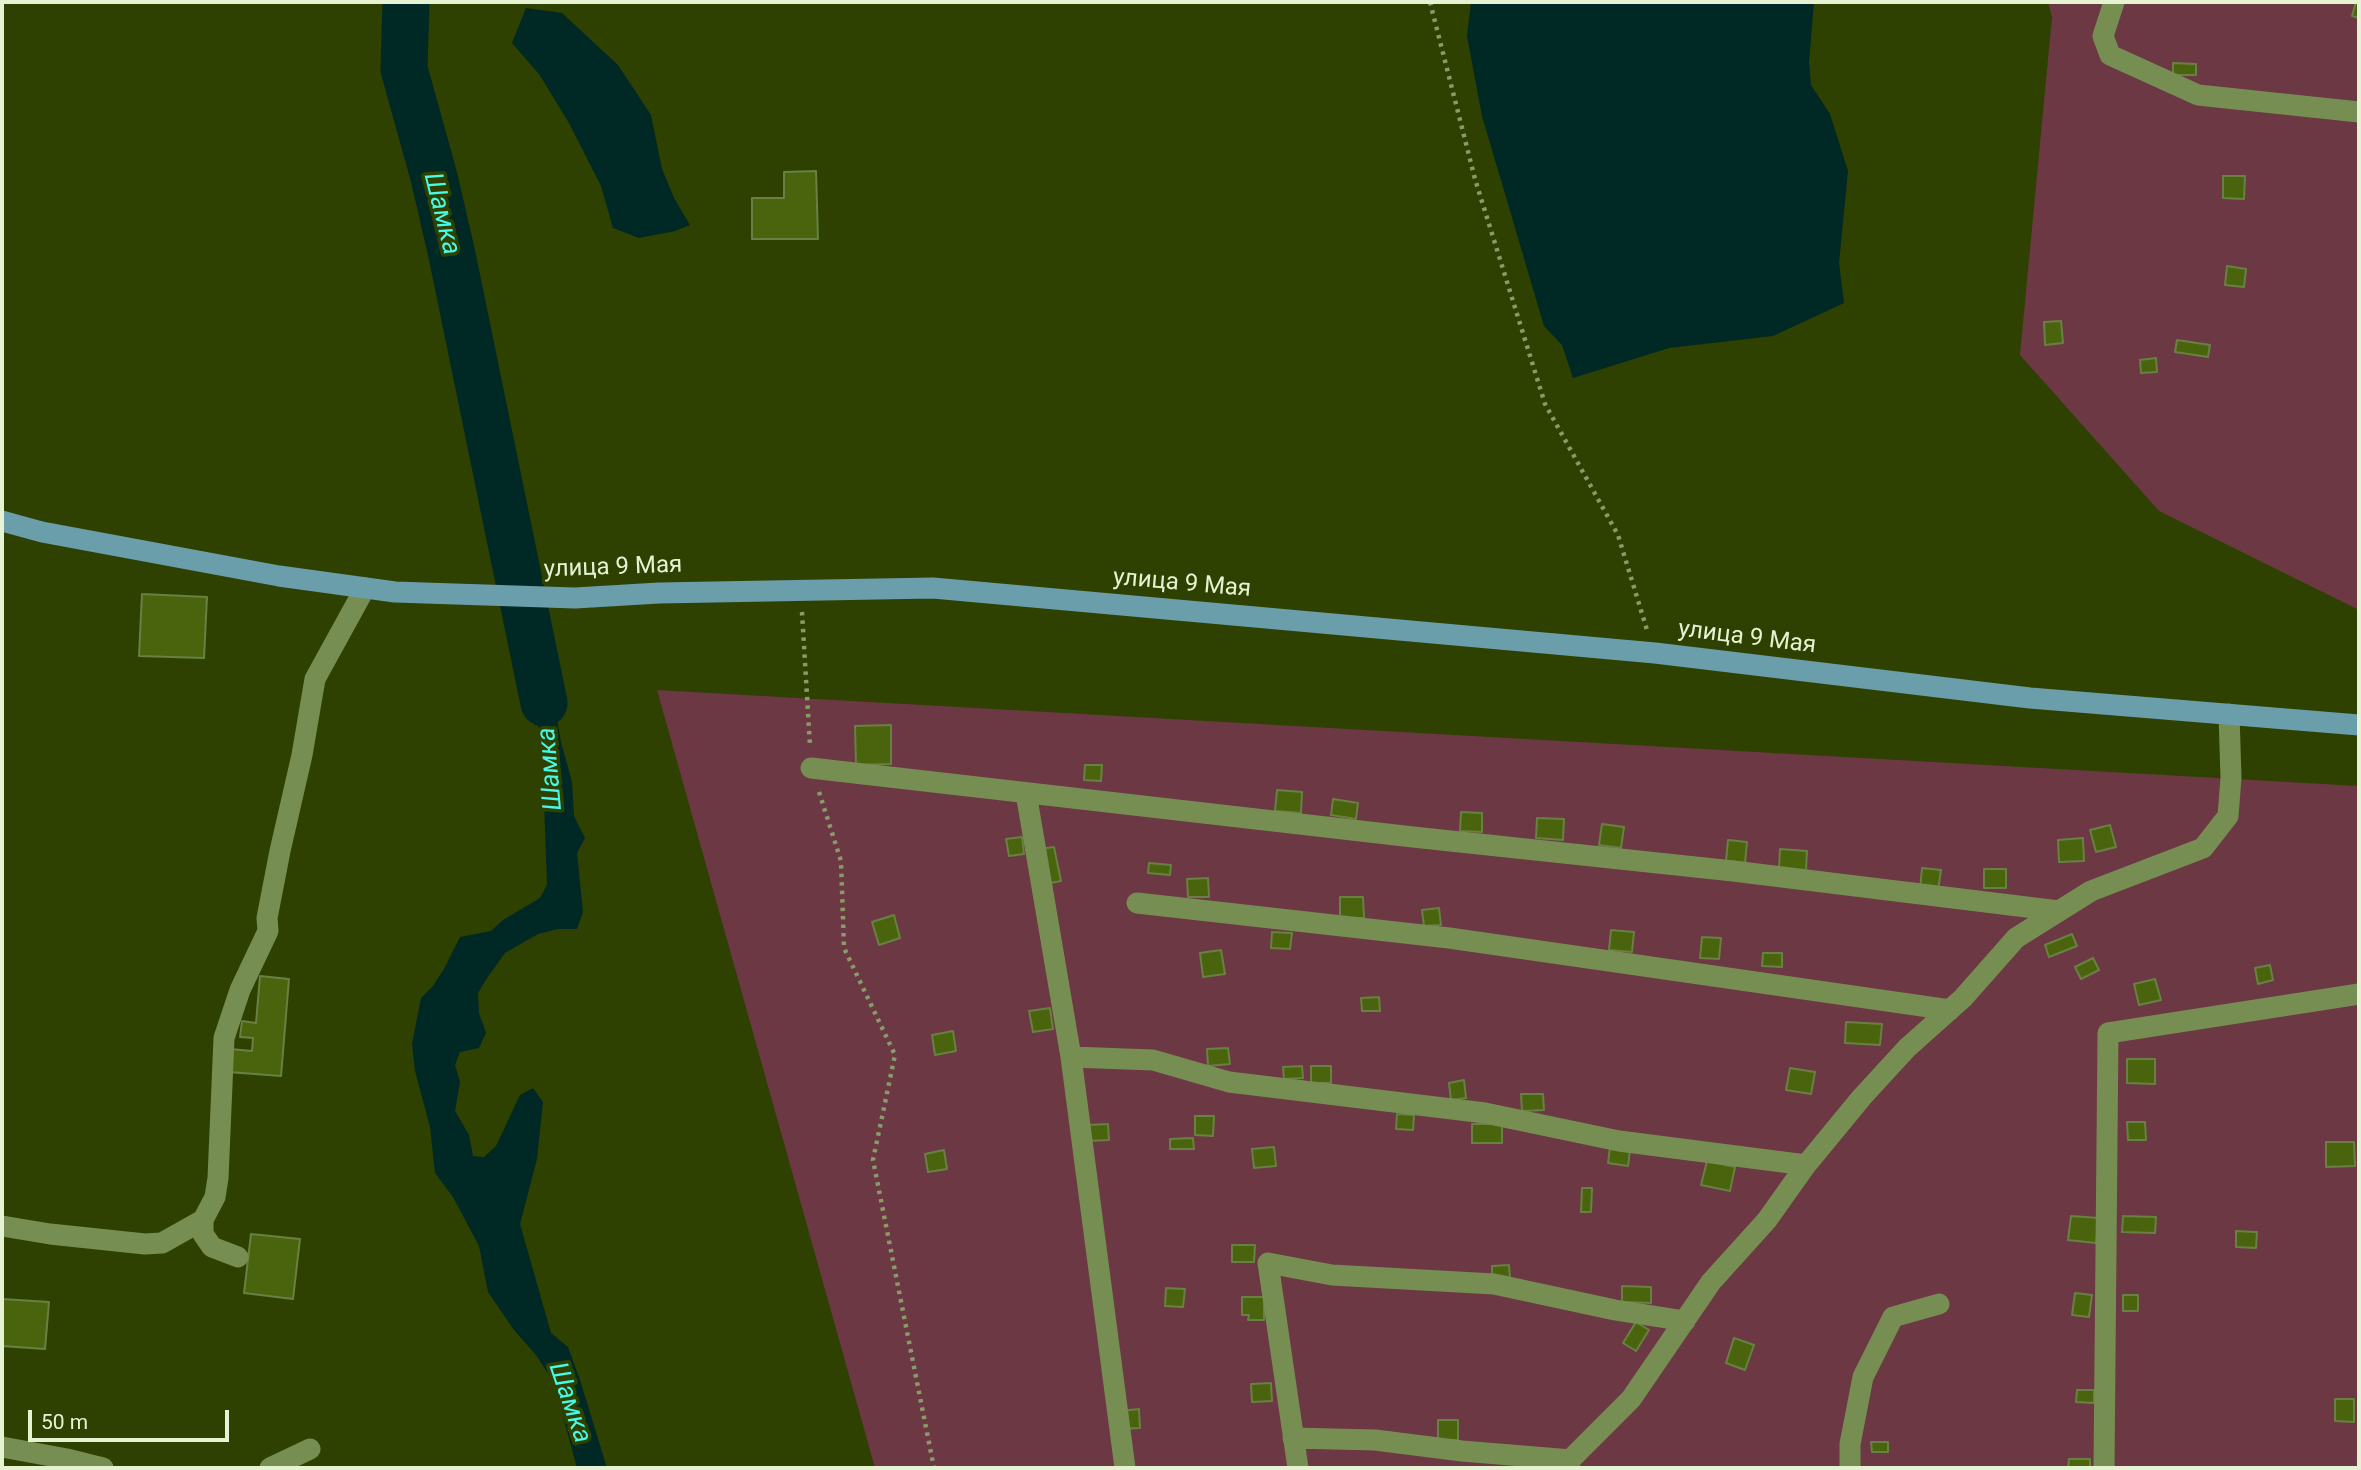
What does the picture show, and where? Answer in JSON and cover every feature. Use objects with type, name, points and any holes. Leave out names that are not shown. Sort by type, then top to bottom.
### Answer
[{"type":"main road","name":"улица 9 Мая","points":[[2,521],[42,532],[266,574],[395,592],[575,598],[659,593],[933,588],[1655,653],[2030,698],[2359,725]]},
{"type":"lane","points":[[2114,2],[2103,36],[2110,55],[2198,95],[2359,112]]},
{"type":"lane","points":[[238,1257],[212,1247],[203,1234],[203,1220],[215,1197],[218,1178],[224,1038],[240,990],[268,931],[267,918],[316,679],[365,588]]},
{"type":"lane","points":[[1293,1438],[1375,1440],[1567,1464],[1632,1399],[1711,1282],[1767,1220],[1806,1165],[1871,1087],[1907,1048],[1963,998],[2016,938],[2091,891],[2203,848],[2228,816],[2231,778],[2230,714]]},
{"type":"lane","points":[[811,768],[1733,871],[2059,911]]},
{"type":"lane","points":[[1026,793],[1071,1057],[1125,1468]]},
{"type":"lane","points":[[1137,903],[1449,939],[1950,1010]]},
{"type":"lane","points":[[2104,1468],[2108,1033],[2359,994]]},
{"type":"lane","points":[[1071,1057],[1153,1060],[1229,1082],[1485,1113],[1619,1141],[1806,1165]]},
{"type":"lane","points":[[2,1226],[145,1244],[162,1243],[203,1220]]},
{"type":"lane","points":[[1298,1468],[1268,1263],[1332,1275],[1494,1284],[1615,1310],[1685,1321]]},
{"type":"lane","points":[[1850,1468],[1850,1444],[1863,1377],[1893,1317],[1939,1304]]},
{"type":"lane","points":[[2,1447],[103,1468]]},
{"type":"lane","points":[[270,1468],[310,1449]]},
{"type":"path","points":[[1430,2],[1475,179],[1545,404],[1618,535],[1655,653]]},
{"type":"path","points":[[800,590],[811,768],[841,861],[844,948],[895,1055],[873,1160],[934,1468]]},
{"type":"shaded area","points":[[2048,2],[2359,2],[2359,610],[2159,511],[2020,355],[2052,17]]},
{"type":"shaded area","points":[[657,690],[2359,786],[2359,1468],[875,1468]]},
{"type":"water","points":[[1471,2],[1814,2],[1809,62],[1811,85],[1830,114],[1848,171],[1839,263],[1844,303],[1773,336],[1669,348],[1573,378],[1562,345],[1544,326],[1482,116],[1467,36]]},
{"type":"water","points":[[526,8],[562,13],[618,65],[651,115],[662,169],[674,198],[690,225],[675,231],[639,238],[613,228],[601,186],[569,123],[539,74],[512,43]]},
{"type":"water","points":[[521,639],[543,640],[543,673],[552,691],[561,742],[572,782],[574,816],[585,838],[577,853],[583,912],[577,929],[558,929],[538,934],[505,953],[487,978],[478,993],[479,1013],[486,1033],[479,1048],[460,1052],[455,1065],[460,1082],[455,1111],[469,1135],[473,1156],[484,1157],[496,1146],[520,1095],[533,1088],[543,1102],[537,1159],[520,1224],[551,1333],[568,1347],[607,1468],[577,1468],[554,1383],[488,1292],[479,1246],[453,1197],[435,1173],[430,1127],[415,1071],[412,1044],[421,998],[444,969],[460,937],[491,931],[503,920],[540,898],[547,885],[545,771],[536,692]]},
{"type":"building","points":[[2356,2],[2359,2],[2359,18],[2352,16]]},
{"type":"building","points":[[2173,63],[2196,64],[2196,75],[2173,75]]},
{"type":"building","points":[[816,171],[818,239],[752,239],[752,198],[784,198],[784,172]]},
{"type":"building","points":[[2223,176],[2245,176],[2244,199],[2223,198]]},
{"type":"building","points":[[2227,266],[2246,269],[2244,287],[2225,285]]},
{"type":"building","points":[[2061,321],[2063,343],[2045,345],[2044,322]]},
{"type":"building","points":[[2177,340],[2210,345],[2208,357],[2175,352]]},
{"type":"building","points":[[2156,358],[2157,372],[2141,373],[2140,360]]},
{"type":"building","points":[[142,594],[207,597],[204,658],[139,656]]},
{"type":"building","points":[[891,725],[891,764],[856,765],[855,726]]},
{"type":"building","points":[[1085,765],[1102,765],[1101,781],[1084,780]]},
{"type":"building","points":[[1277,790],[1302,792],[1301,813],[1275,811]]},
{"type":"building","points":[[1333,799],[1358,803],[1356,819],[1331,815]]},
{"type":"building","points":[[1461,812],[1482,813],[1482,832],[1460,831]]},
{"type":"building","points":[[1537,818],[1564,819],[1563,840],[1536,838]]},
{"type":"building","points":[[1602,824],[1624,827],[1621,848],[1599,845]]},
{"type":"building","points":[[2110,825],[2116,847],[2096,852],[2090,830]]},
{"type":"building","points":[[1022,837],[1024,854],[1009,856],[1006,839]]},
{"type":"building","points":[[2083,838],[2084,861],[2059,862],[2058,840]]},
{"type":"building","points":[[1728,840],[1747,842],[1745,863],[1726,861]]},
{"type":"building","points":[[1054,847],[1061,881],[1046,884],[1040,849]]},
{"type":"building","points":[[1780,849],[1807,851],[1806,870],[1779,869]]},
{"type":"building","points":[[1149,863],[1171,865],[1170,875],[1148,873]]},
{"type":"building","points":[[1922,868],[1941,870],[1938,891],[1920,889]]},
{"type":"building","points":[[1984,869],[2006,869],[2006,888],[1984,888]]},
{"type":"building","points":[[1208,878],[1209,897],[1188,897],[1187,879]]},
{"type":"building","points":[[1340,897],[1363,897],[1364,918],[1340,918]]},
{"type":"building","points":[[1439,908],[1441,925],[1424,926],[1422,910]]},
{"type":"building","points":[[894,915],[900,938],[879,945],[872,922]]},
{"type":"building","points":[[1611,930],[1634,932],[1632,952],[1609,950]]},
{"type":"building","points":[[1272,932],[1292,933],[1290,949],[1271,948]]},
{"type":"building","points":[[2072,934],[2077,946],[2049,957],[2045,945]]},
{"type":"building","points":[[1702,937],[1721,938],[1719,959],[1700,958]]},
{"type":"building","points":[[1221,950],[1225,974],[1203,977],[1200,953]]},
{"type":"building","points":[[1763,953],[1782,953],[1782,967],[1762,966]]},
{"type":"building","points":[[2093,958],[2099,970],[2081,979],[2075,967]]},
{"type":"building","points":[[2270,965],[2273,980],[2258,984],[2255,968]]},
{"type":"building","points":[[260,976],[289,979],[281,1076],[228,1072],[230,1049],[252,1051],[253,1038],[240,1037],[242,1021],[256,1023]]},
{"type":"building","points":[[2155,979],[2161,1000],[2139,1005],[2134,984]]},
{"type":"building","points":[[1379,997],[1380,1011],[1362,1011],[1361,998]]},
{"type":"building","points":[[1050,1008],[1053,1029],[1033,1032],[1029,1011]]},
{"type":"building","points":[[1846,1022],[1882,1024],[1880,1045],[1845,1043]]},
{"type":"building","points":[[953,1031],[956,1051],[935,1055],[932,1035]]},
{"type":"building","points":[[1228,1048],[1230,1064],[1208,1066],[1207,1049]]},
{"type":"building","points":[[2127,1059],[2155,1059],[2155,1084],[2127,1083]]},
{"type":"building","points":[[1302,1066],[1303,1078],[1284,1079],[1283,1067]]},
{"type":"building","points":[[1311,1066],[1331,1066],[1331,1083],[1311,1083]]},
{"type":"building","points":[[1790,1068],[1815,1072],[1811,1094],[1786,1090]]},
{"type":"building","points":[[1464,1080],[1466,1098],[1451,1100],[1449,1083]]},
{"type":"building","points":[[1521,1094],[1543,1094],[1544,1110],[1522,1111]]},
{"type":"building","points":[[1397,1114],[1414,1115],[1413,1130],[1396,1129]]},
{"type":"building","points":[[1195,1116],[1214,1116],[1213,1136],[1195,1135]]},
{"type":"building","points":[[2127,1122],[2145,1122],[2146,1140],[2128,1140]]},
{"type":"building","points":[[1108,1124],[1109,1140],[1087,1141],[1087,1125]]},
{"type":"building","points":[[1472,1124],[1502,1124],[1502,1143],[1472,1143]]},
{"type":"building","points":[[1193,1138],[1194,1149],[1170,1149],[1170,1139]]},
{"type":"building","points":[[2326,1142],[2354,1142],[2355,1166],[2326,1167]]},
{"type":"building","points":[[1274,1147],[1276,1166],[1254,1168],[1252,1149]]},
{"type":"building","points":[[1610,1147],[1630,1150],[1628,1166],[1608,1163]]},
{"type":"building","points":[[944,1150],[947,1169],[928,1172],[925,1154]]},
{"type":"building","points":[[1707,1161],[1735,1167],[1730,1191],[1701,1185]]},
{"type":"building","points":[[1582,1188],[1592,1188],[1591,1212],[1581,1212]]},
{"type":"building","points":[[2071,1216],[2099,1218],[2096,1243],[2068,1240]]},
{"type":"building","points":[[2123,1216],[2156,1217],[2155,1233],[2122,1232]]},
{"type":"building","points":[[2236,1231],[2257,1232],[2256,1248],[2236,1247]]},
{"type":"building","points":[[251,1234],[300,1239],[293,1299],[244,1293]]},
{"type":"building","points":[[1232,1245],[1255,1245],[1254,1262],[1232,1262]]},
{"type":"building","points":[[1509,1265],[1510,1277],[1492,1278],[1492,1266]]},
{"type":"building","points":[[1622,1286],[1651,1287],[1651,1303],[1622,1302]]},
{"type":"building","points":[[1166,1288],[1185,1289],[1183,1307],[1165,1306]]},
{"type":"building","points":[[2075,1293],[2092,1295],[2089,1317],[2072,1315]]},
{"type":"building","points":[[2123,1295],[2138,1295],[2138,1311],[2123,1311]]},
{"type":"building","points":[[1242,1297],[1264,1297],[1264,1320],[1248,1320],[1249,1315],[1242,1315]]},
{"type":"building","points":[[2,1299],[49,1302],[45,1349],[2,1346]]},
{"type":"building","points":[[1636,1322],[1649,1330],[1636,1351],[1623,1343]]},
{"type":"building","points":[[1734,1338],[1754,1345],[1745,1370],[1726,1363]]},
{"type":"building","points":[[1271,1383],[1272,1401],[1252,1402],[1251,1384]]},
{"type":"building","points":[[2077,1390],[2094,1390],[2094,1403],[2076,1402]]},
{"type":"building","points":[[2335,1399],[2354,1399],[2354,1422],[2335,1421]]},
{"type":"building","points":[[1139,1409],[1140,1428],[1122,1429],[1120,1411]]},
{"type":"building","points":[[1438,1420],[1458,1420],[1458,1440],[1438,1440]]},
{"type":"building","points":[[1871,1442],[1888,1442],[1888,1452],[1872,1452]]},
{"type":"building","points":[[2069,1459],[2090,1459],[2090,1468],[2068,1468]]},
{"type":"waterway","name":"Шамка","points":[[406,2],[404,69],[452,255],[544,703]]}]
